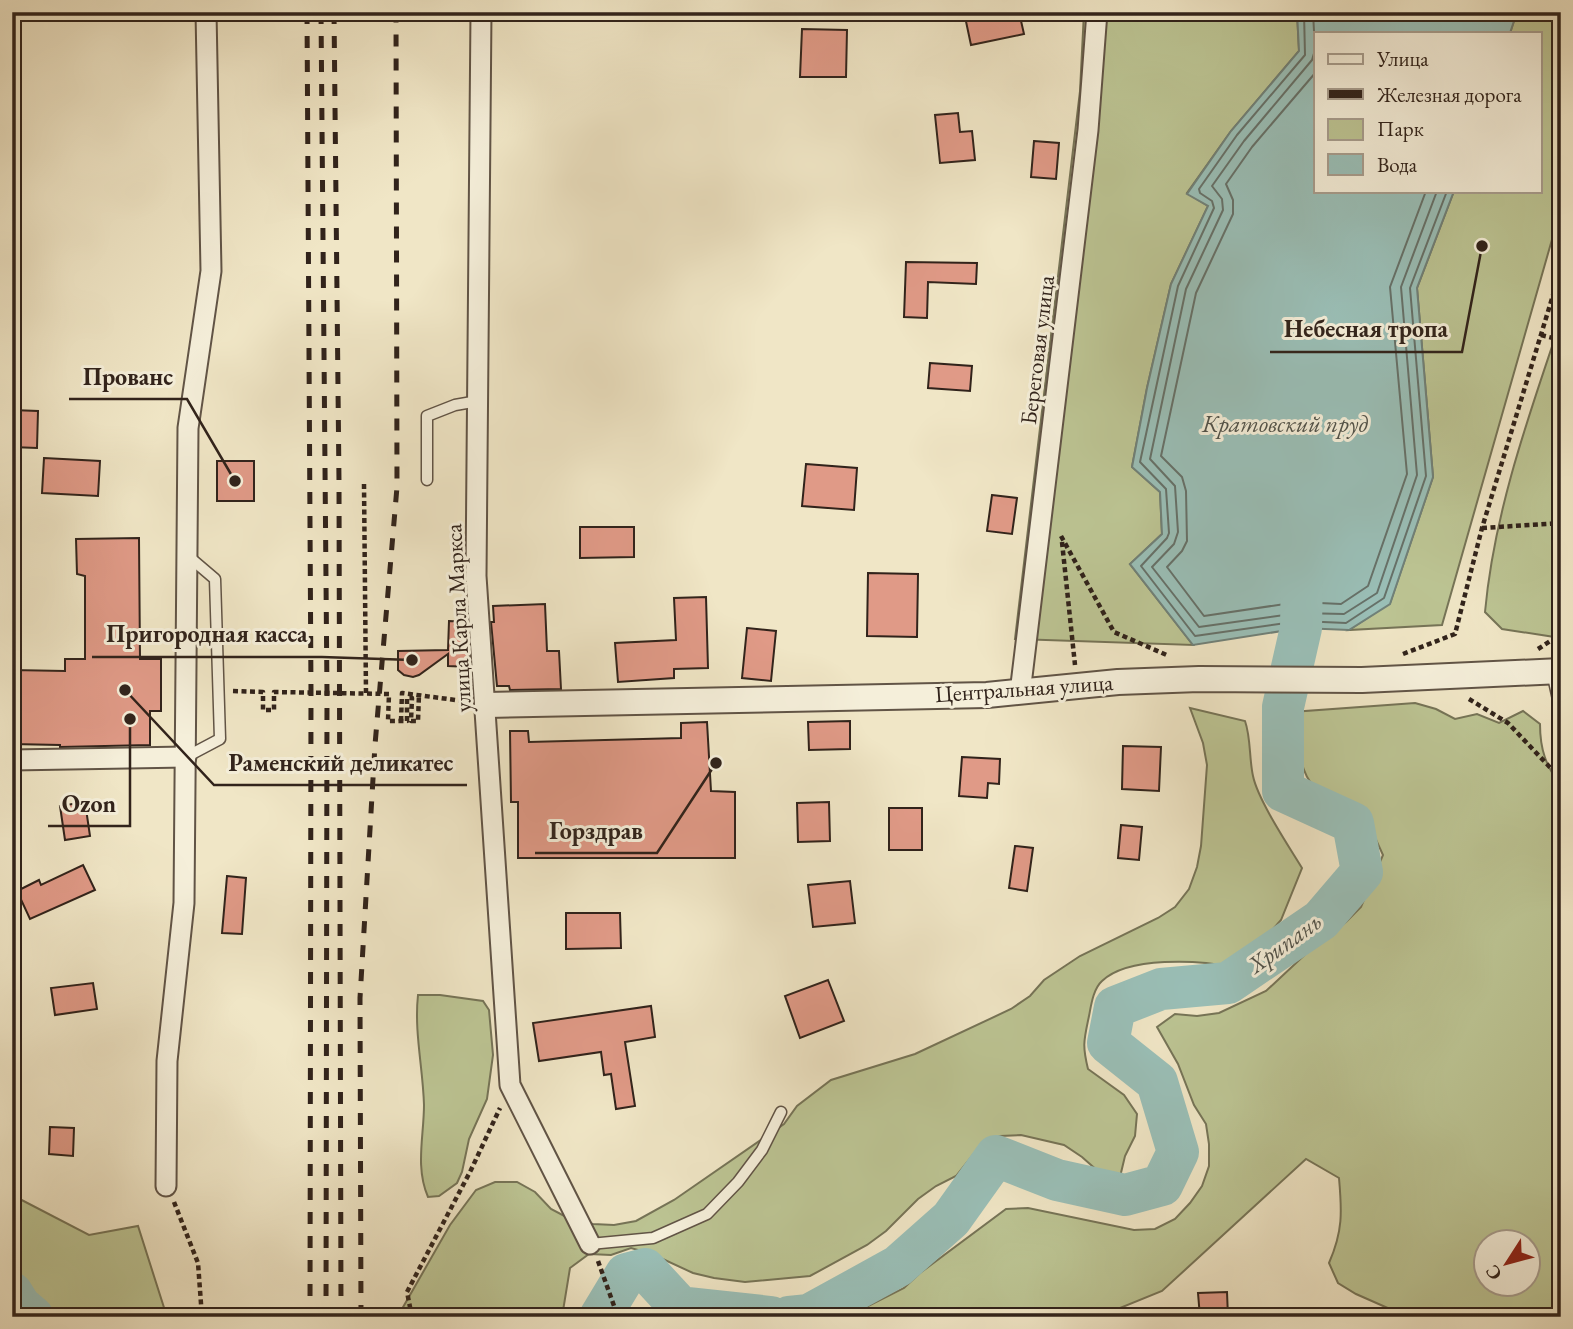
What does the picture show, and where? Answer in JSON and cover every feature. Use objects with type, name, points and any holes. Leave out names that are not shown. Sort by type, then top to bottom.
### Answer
[{"type":"street","points":[[166,1186],[167,1061],[184,903],[188,428],[211,271],[206,12]]},
{"type":"street","name":"улица Карла Маркса","points":[[481,12],[477,576],[510,1086],[590,1244]]},
{"type":"street","name":"Береговая улица","points":[[1020,693],[1088,130],[1097,12]]},
{"type":"street","name":"Центральная улица","points":[[487,705],[1020,693],[1118,682],[1199,679],[1362,680],[1556,671]]},
{"type":"street","points":[[12,760],[187,757]]},
{"type":"lane","points":[[427,480],[428,416],[455,405],[478,401]]},
{"type":"lane","points":[[186,554],[215,579],[219,740],[187,757]]},
{"type":"lane","points":[[1556,671],[1561,712]]},
{"type":"lane","points":[[590,1244],[653,1238],[707,1214],[738,1182],[762,1150],[781,1112]]},
{"type":"path","points":[[1396,656],[1455,634],[1482,528],[1560,273]]},
{"type":"path","points":[[1541,335],[1561,340]]},
{"type":"path","points":[[364,484],[366,694]]},
{"type":"path","points":[[1482,528],[1561,523]]},
{"type":"path","points":[[1062,525],[1076,677]]},
{"type":"path","points":[[1061,537],[1114,632],[1175,658]]},
{"type":"path","points":[[218,690],[263,692],[262,710],[274,710],[274,692],[389,694],[388,721],[407,721],[407,698],[412,698],[411,721],[418,721],[419,694]]},
{"type":"path","points":[[401,721],[402,693],[487,705]]},
{"type":"path","points":[[1508,723],[1561,779]]},
{"type":"path","points":[[412,1317],[407,1292],[471,1170],[510,1086]]},
{"type":"path","points":[[181,1217],[198,1263],[202,1317]]},
{"type":"path","points":[[600,1267],[618,1317]]},
{"type":"green space","points":[[1084,12],[1297,12],[1299,51],[1231,131],[1187,193],[1208,206],[1171,284],[1132,467],[1160,492],[1162,534],[1130,564],[1193,645],[1015,639],[1080,91]]},
{"type":"green space","points":[[1517,12],[1561,12],[1561,208],[1442,625],[1349,630],[1390,603],[1433,477],[1417,288],[1454,192],[1542,192],[1542,32],[1510,32]]},
{"type":"green space","points":[[1561,320],[1561,638],[1502,629],[1485,612],[1496,538],[1514,464]]},
{"type":"green space","points":[[1415,703],[1436,709],[1455,719],[1477,714],[1499,723],[1523,711],[1540,724],[1545,757],[1561,786],[1561,1317],[1408,1317],[1338,1283],[1329,1263],[1337,1241],[1340,1221],[1339,1178],[1306,1159],[1162,1291],[1098,1317],[878,1317],[862,1309],[904,1288],[1006,1209],[1028,1208],[1134,1230],[1155,1229],[1175,1219],[1190,1203],[1202,1186],[1209,1166],[1206,1124],[1194,1105],[1178,1064],[1157,1027],[1175,1014],[1197,1016],[1219,1013],[1266,991],[1361,907],[1383,855],[1362,809],[1313,785],[1304,771],[1292,712]]},
{"type":"green space","points":[[1190,708],[1245,721],[1256,786],[1302,868],[1281,920],[1259,945],[1232,967],[1183,962],[1146,964],[1114,973],[1096,988],[1085,1037],[1088,1069],[1124,1095],[1137,1114],[1135,1136],[1125,1156],[1120,1177],[1099,1172],[1064,1145],[1021,1135],[1000,1136],[980,1146],[956,1176],[918,1199],[886,1231],[867,1245],[810,1276],[745,1282],[714,1278],[693,1273],[652,1254],[631,1248],[611,1255],[589,1254],[570,1268],[562,1317],[404,1317],[402,1309],[450,1225],[476,1190],[495,1182],[517,1182],[535,1192],[551,1209],[570,1219],[614,1225],[636,1221],[674,1200],[784,1124],[797,1106],[831,1080],[915,1054],[1011,1009],[1030,996],[1044,980],[1080,956],[1175,907],[1189,889],[1201,846],[1207,765],[1203,743]]},
{"type":"green space","points":[[418,995],[483,1001],[489,1010],[493,1055],[487,1099],[469,1139],[457,1183],[439,1196],[428,1197],[421,1163],[424,1105],[417,1023]]},
{"type":"green space","points":[[12,1195],[89,1235],[138,1226],[167,1317],[12,1317]]},
{"type":"water","name":"Кратовский пруд","points":[[1297,12],[1517,12],[1510,32],[1314,32],[1314,192],[1454,192],[1417,288],[1433,477],[1390,604],[1349,630],[1301,628],[1193,645],[1130,564],[1162,534],[1160,492],[1132,467],[1171,284],[1208,206],[1187,194],[1231,131],[1299,51]]},
{"type":"building","points":[[964,12],[1019,12],[1024,34],[971,45]]},
{"type":"building","points":[[802,29],[847,30],[846,77],[800,77]]},
{"type":"building","points":[[958,113],[960,132],[972,131],[975,160],[940,163],[935,115]]},
{"type":"building","points":[[1034,141],[1059,143],[1056,179],[1031,177]]},
{"type":"building","points":[[906,262],[977,263],[976,284],[928,282],[927,318],[904,317]]},
{"type":"building","points":[[930,363],[972,366],[970,391],[928,388]]},
{"type":"building","points":[[12,410],[38,411],[37,448],[12,447]]},
{"type":"building","points":[[44,458],[100,461],[98,496],[42,493]]},
{"type":"building","points":[[217,461],[254,461],[254,501],[217,501]]},
{"type":"building","points":[[806,464],[857,468],[854,510],[802,506]]},
{"type":"building","points":[[992,495],[1017,498],[1012,534],[987,531]]},
{"type":"building","points":[[580,527],[634,527],[634,557],[580,558]]},
{"type":"building","points":[[139,538],[140,659],[161,659],[161,711],[150,711],[150,745],[60,747],[12,744],[12,670],[65,671],[65,659],[85,659],[85,576],[77,574],[76,539]]},
{"type":"building","points":[[868,573],[918,574],[917,637],[867,636]]},
{"type":"building","points":[[706,597],[708,668],[674,669],[674,678],[618,682],[615,643],[676,640],[674,598]]},
{"type":"building","points":[[545,604],[547,651],[559,651],[561,689],[510,690],[509,686],[497,686],[491,622],[494,622],[493,606]]},
{"type":"building","points":[[449,621],[467,622],[470,667],[448,666],[448,654],[413,677],[398,670],[398,651],[448,650]]},
{"type":"building","points":[[747,628],[776,631],[771,681],[742,678]]},
{"type":"building","points":[[850,721],[850,749],[809,750],[808,722]]},
{"type":"building","points":[[707,722],[711,791],[735,792],[735,858],[518,858],[518,802],[511,802],[510,731],[528,731],[529,742],[681,738],[681,723]]},
{"type":"building","points":[[1123,746],[1161,747],[1159,791],[1122,789]]},
{"type":"building","points":[[962,757],[1000,759],[999,784],[988,783],[987,798],[959,796]]},
{"type":"building","points":[[85,802],[90,836],[65,840],[60,806]]},
{"type":"building","points":[[829,802],[830,841],[798,842],[797,803]]},
{"type":"building","points":[[889,808],[922,808],[922,850],[889,850]]},
{"type":"building","points":[[1121,825],[1142,827],[1139,860],[1118,858]]},
{"type":"building","points":[[1015,846],[1033,848],[1027,891],[1009,888]]},
{"type":"building","points":[[83,865],[95,890],[30,919],[17,891],[39,880],[41,885]]},
{"type":"building","points":[[227,876],[246,878],[242,934],[222,933]]},
{"type":"building","points":[[850,881],[855,923],[813,927],[808,885]]},
{"type":"building","points":[[566,913],[620,913],[621,948],[566,949]]},
{"type":"building","points":[[828,980],[844,1021],[800,1038],[785,996]]},
{"type":"building","points":[[93,983],[97,1009],[55,1015],[51,988]]},
{"type":"building","points":[[651,1006],[655,1037],[625,1042],[635,1106],[616,1109],[611,1074],[604,1075],[601,1052],[539,1061],[533,1023]]},
{"type":"building","points":[[50,1127],[74,1128],[73,1156],[49,1154]]},
{"type":"building","points":[[1227,1292],[1228,1317],[1200,1317],[1198,1293]]},
{"type":"waterway","name":"Хрипань","points":[[789,1317],[809,1315],[898,1266],[951,1219],[996,1156],[1057,1180],[1125,1195],[1162,1185],[1178,1152],[1157,1082],[1108,1043],[1115,1007],[1161,989],[1228,983],[1321,920],[1362,872],[1353,823],[1283,791],[1283,707],[1301,628],[1302,572]]},
{"type":"waterway","name":"Хрипань","points":[[600,1317],[626,1274],[645,1269],[680,1307],[771,1317]]},
{"type":"waterway","name":"Хрипань","points":[[12,1293],[20,1306],[33,1317]]},
{"type":"railway","points":[[307,12],[311,693],[310,1317]]},
{"type":"railway","points":[[321,12],[327,693],[326,1317]]},
{"type":"railway","points":[[334,12],[339,482],[341,1317]]},
{"type":"railway","points":[[361,1317],[360,998],[375,745],[397,487],[396,12]]},
{"type":"place","name":"Небесная тропа","points":[[1482,246]]},
{"type":"place","name":"Прованс","points":[[235,481]]},
{"type":"place","name":"Пригородная касса","points":[[412,660]]},
{"type":"place","name":"Раменский деликатес","points":[[125,690]]},
{"type":"place","name":"Ozon","points":[[130,719]]},
{"type":"place","name":"Горздрав","points":[[716,763]]}]
